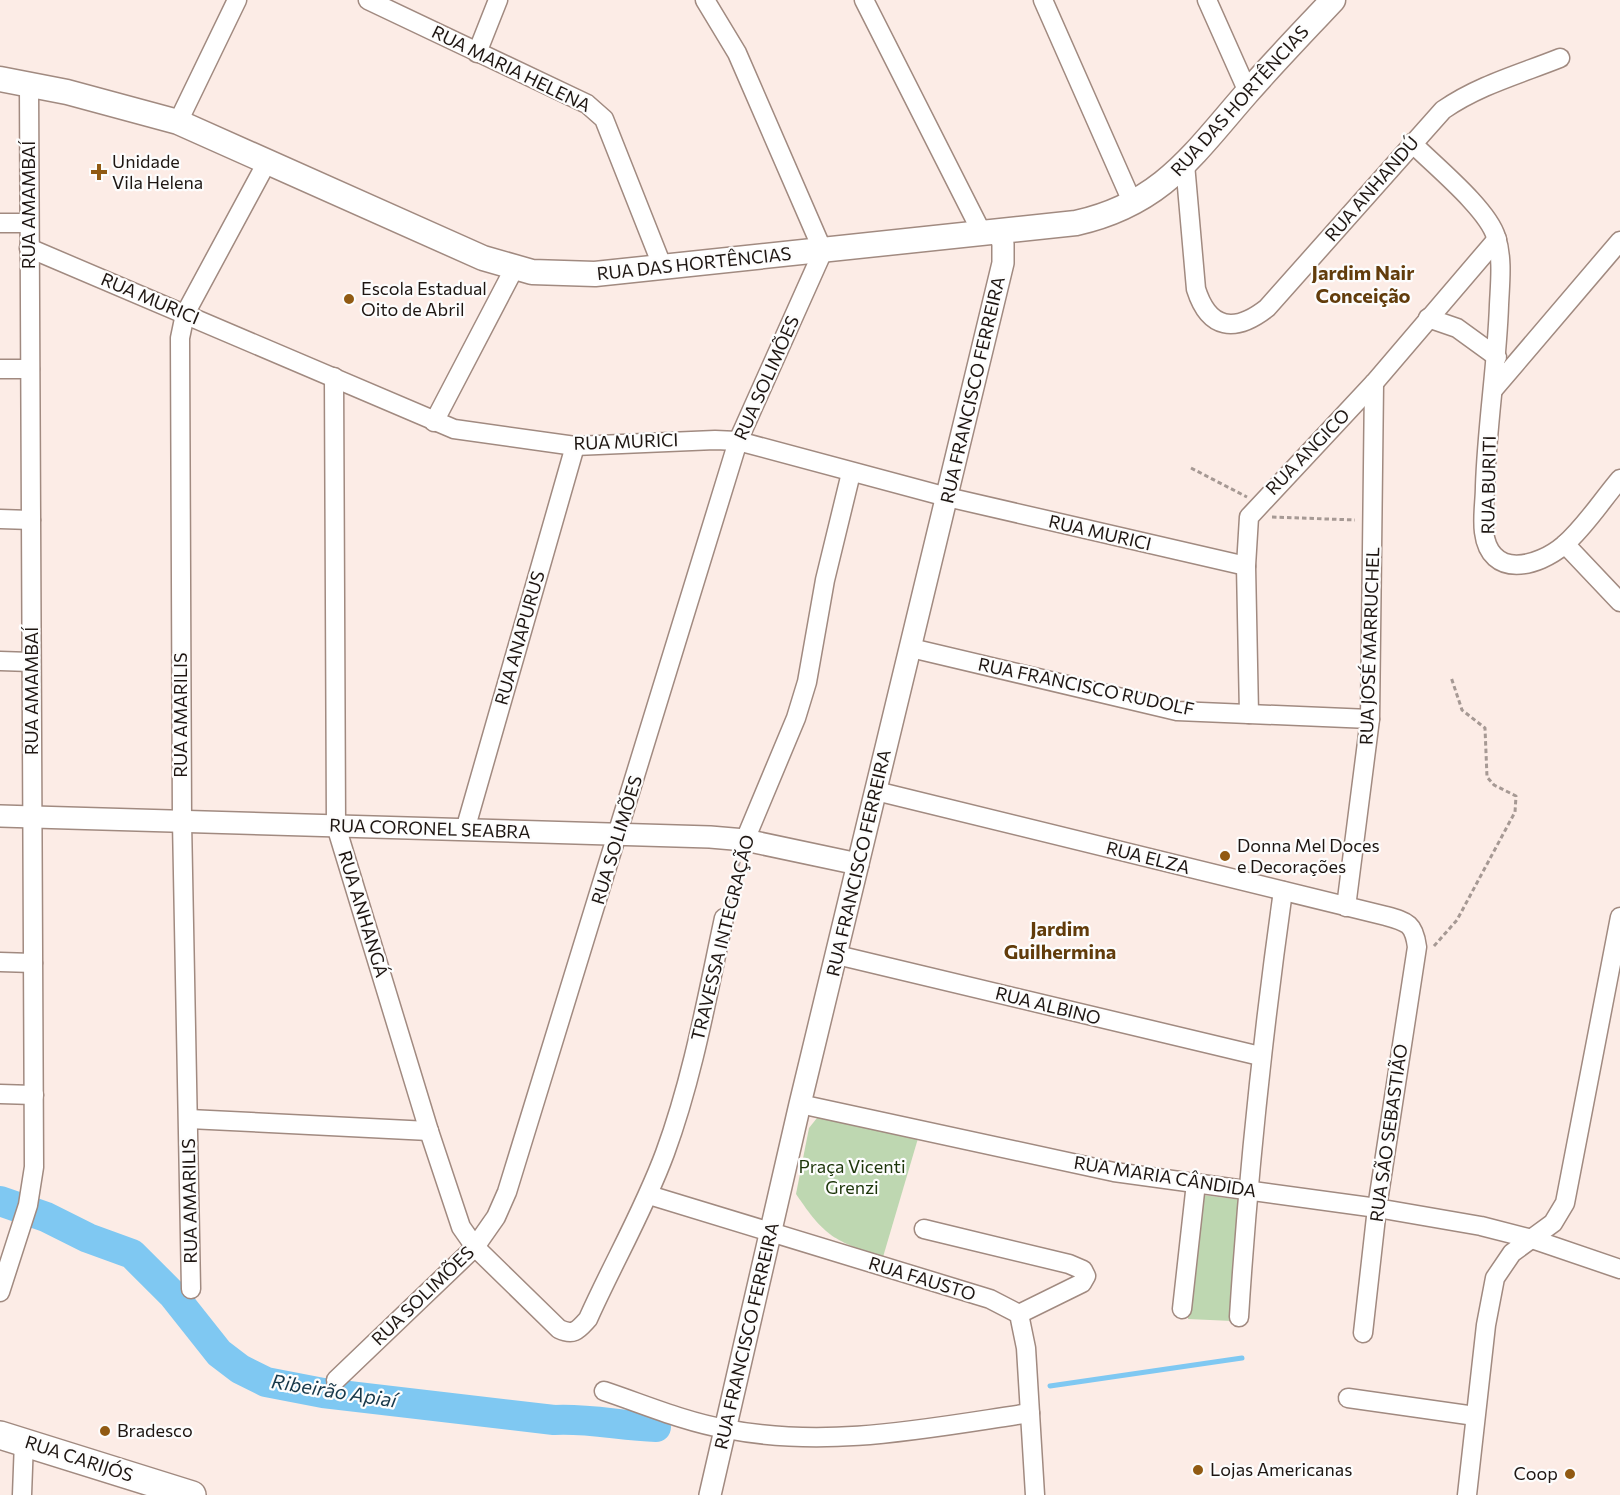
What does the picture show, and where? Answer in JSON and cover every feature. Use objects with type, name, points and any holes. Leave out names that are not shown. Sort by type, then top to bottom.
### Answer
[{"type":"main road","name":"RUA DAS HORTÊNCIAS","points":[[0,79],[131,107],[178,122],[483,258],[532,272],[585,274],[663,268],[1076,223],[1133,204],[1158,189],[1185,164],[1333,0]]},
{"type":"main road","name":"RUA CARIJÓS","points":[[12,1438],[192,1495]]},
{"type":"street","points":[[178,122],[237,0]]},
{"type":"street","name":"RUA MARIA HELENA","points":[[368,0],[477,54],[587,104],[597,111],[604,120],[663,268]]},
{"type":"street","points":[[477,54],[498,0]]},
{"type":"street","points":[[705,0],[736,53],[823,250]]},
{"type":"street","points":[[864,0],[990,232]]},
{"type":"street","points":[[1043,0],[1133,204]]},
{"type":"street","points":[[1207,0],[1248,92]]},
{"type":"street","name":"RUA ANHANDÚ","points":[[1185,164],[1196,289],[1202,308],[1214,320],[1239,324],[1252,320],[1267,308],[1443,110],[1464,95],[1560,58]]},
{"type":"street","name":"RUA AMAMBAÍ","points":[[0,1292],[26,1210],[34,1167],[28,85]]},
{"type":"street","name":"RUA BURITI","points":[[1412,143],[1485,215],[1497,239],[1500,269],[1497,357],[1486,460],[1484,533],[1491,551],[1499,560],[1525,565],[1538,563],[1565,544],[1620,479]]},
{"type":"street","name":"RUA AMARILIS","points":[[191,1289],[182,821],[180,350],[185,314],[267,162]]},
{"type":"street","points":[[0,223],[29,223]]},
{"type":"street","name":"RUA FRANCISCO FERREIRA","points":[[710,1495],[800,1104],[1003,263],[1003,244],[990,232]]},
{"type":"street","name":"RUA ANGICO","points":[[1254,510],[1374,383],[1497,239]]},
{"type":"street","points":[[1493,390],[1620,241]]},
{"type":"street","name":"RUA MURICI","points":[[29,248],[435,422],[470,433],[575,446],[738,441],[947,497],[1246,566]]},
{"type":"street","name":"RUA SOLIMÕES","points":[[336,1380],[474,1247],[496,1217],[507,1192],[738,441],[823,250]]},
{"type":"street","points":[[435,422],[515,267]]},
{"type":"street","points":[[1428,318],[1457,328],[1497,357]]},
{"type":"street","points":[[0,369],[30,369]]},
{"type":"street","name":"RUA ANHANGÁ","points":[[334,377],[336,826],[429,1131],[461,1227],[474,1247],[559,1329]]},
{"type":"street","name":"RUA JOSÉ MARRUCHEL","points":[[1346,907],[1370,719],[1374,383]]},
{"type":"street","name":"RUA ANAPURUS","points":[[465,830],[575,446]]},
{"type":"street","name":"TRAVESSA INTEGRAÇÃO","points":[[745,840],[796,718],[807,682],[825,580],[851,473]]},
{"type":"street","points":[[1249,714],[1246,566],[1254,510]]},
{"type":"street","points":[[0,519],[31,520]]},
{"type":"street","points":[[1565,544],[1620,602]]},
{"type":"street","name":"RUA FRANCISCO RUDOLF","points":[[911,648],[1177,711],[1370,719]]},
{"type":"street","points":[[0,661],[32,662]]},
{"type":"street","name":"RUA ELZA","points":[[876,791],[1405,921],[1416,940]]},
{"type":"street","name":"RUA CORONEL SEABRA","points":[[0,816],[619,834],[745,840],[858,864]]},
{"type":"street","points":[[1239,1317],[1247,1191],[1260,1056],[1282,891]]},
{"type":"street","points":[[1467,1495],[1486,1325],[1495,1278],[1512,1253],[1553,1223],[1565,1203],[1620,917]]},
{"type":"street","name":"TRAVESSA INTEGRAÇÃO","points":[[559,1329],[569,1334],[578,1331],[588,1319],[649,1195],[684,1098],[724,918]]},
{"type":"street","name":"RUA SÃO SEBASTIÃO","points":[[1363,1334],[1377,1208],[1416,940]]},
{"type":"street","name":"RUA ALBINO","points":[[837,955],[1260,1056]]},
{"type":"street","points":[[0,962],[33,963]]},
{"type":"street","points":[[0,1094],[34,1095]]},
{"type":"street","name":"RUA MARIA CÂNDIDA","points":[[800,1104],[1114,1172],[1377,1208],[1481,1226],[1532,1239],[1620,1269]]},
{"type":"street","points":[[189,1119],[429,1131]]},
{"type":"street","points":[[1182,1309],[1196,1183]]},
{"type":"street","name":"RUA FAUSTO","points":[[649,1195],[990,1299],[1019,1314]]},
{"type":"street","points":[[924,1228],[1069,1264],[1083,1270],[1086,1276],[1082,1283],[1019,1314],[1026,1348],[1035,1495]]},
{"type":"street","points":[[604,1391],[724,1429],[801,1438],[860,1438],[1030,1413]]},
{"type":"street","points":[[1348,1398],[1475,1416]]},
{"type":"street","points":[[12,1438],[22,1495]]},
{"type":"path","points":[[1191,468],[1254,510],[1374,521]]},
{"type":"path","points":[[1416,940],[1435,946],[1457,920],[1515,812],[1516,796],[1494,785],[1486,777],[1485,728],[1462,710],[1451,677]]},
{"type":"path","name":"TRAVESSA INTEGRAÇÃO","points":[[724,918],[745,840]]},
{"type":"green space","name":"Praça Vicenti Grenzi","points":[[821,1113],[919,1135],[883,1257],[832,1236],[815,1220],[796,1194],[809,1128]]},
{"type":"green space","points":[[1203,1195],[1242,1200],[1232,1321],[1188,1319]]},
{"type":"waterway","name":"Ribeirão Apiaí","points":[[0,1201],[46,1217],[88,1238],[132,1254],[173,1295],[219,1353],[240,1369],[266,1382],[323,1393],[554,1420],[656,1427]]},
{"type":"waterway","points":[[1050,1386],[1242,1358]]},
{"type":"place","name":"Unidade Vila Helena","points":[[99,172]]},
{"type":"place","name":"Escola Estadual Oito de Abril","points":[[349,299]]},
{"type":"place","name":"Donna Mel Doces e Decorações","points":[[1225,856]]},
{"type":"place","name":"Bradesco","points":[[105,1431]]},
{"type":"place","name":"Lojas Americanas","points":[[1198,1470]]},
{"type":"place","name":"Coop","points":[[1570,1474]]},
{"type":"district","name":"Jardim Nair Conceição","points":[[1363,284]]},
{"type":"district","name":"Jardim Guilhermina","points":[[1060,940]]}]
